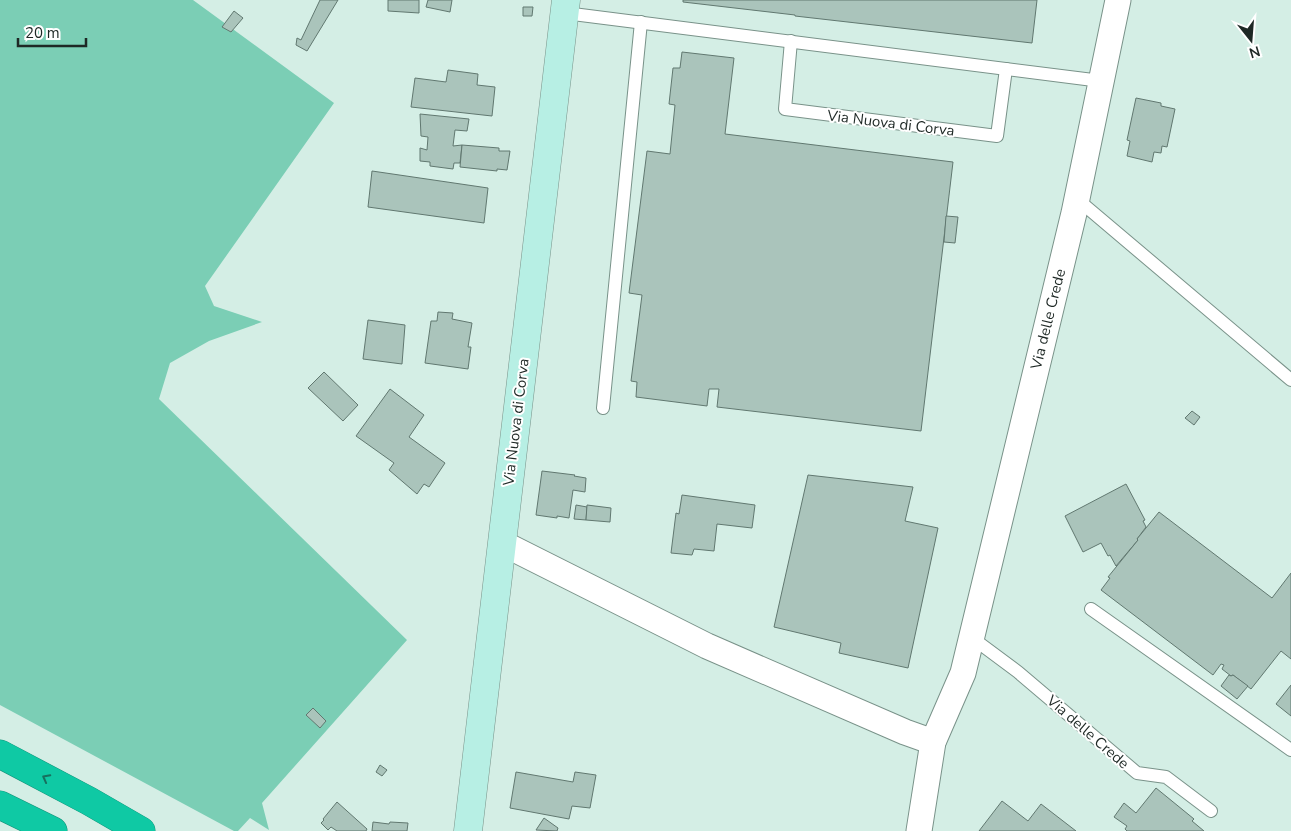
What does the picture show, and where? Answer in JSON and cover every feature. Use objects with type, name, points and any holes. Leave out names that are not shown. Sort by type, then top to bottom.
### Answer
[{"type":"highway","points":[[0,754],[89,800],[141,831]]},
{"type":"highway","points":[[89,800],[160,831]]},
{"type":"highway","points":[[6,808],[43,831]]},
{"type":"highway","points":[[6,808],[52,831]]},
{"type":"main road","name":"Via Nuova di Corva","points":[[469,829],[566,6]]},
{"type":"street","name":"Via delle Crede","points":[[919,831],[932,742],[962,673],[972,637],[1077,199],[1118,0]]},
{"type":"street","points":[[502,543],[707,646],[932,742]]},
{"type":"lane","name":"Via Nuova di Corva","points":[[566,6],[641,22],[1101,81]]},
{"type":"lane","points":[[603,408],[641,22]]},
{"type":"lane","name":"Via Nuova di Corva","points":[[791,41],[784,109],[997,136],[1006,69]]},
{"type":"lane","points":[[1077,199],[1291,380]]},
{"type":"lane","points":[[1091,610],[1291,750]]},
{"type":"lane","name":"Via delle Crede","points":[[972,637],[1018,672],[1137,774],[1166,777],[1211,811]]},
{"type":"green space","points":[[0,0],[193,0],[334,103],[205,286],[214,306],[262,322],[209,341],[170,363],[159,399],[407,640],[262,803],[269,830],[250,818],[238,831],[234,831],[0,705]]},
{"type":"building","points":[[320,0],[338,0],[307,51],[296,45],[297,38],[301,40]]},
{"type":"building","points":[[388,0],[419,0],[419,13],[388,11]]},
{"type":"building","points":[[428,0],[452,0],[450,12],[426,7]]},
{"type":"building","points":[[683,0],[1037,0],[1032,43],[795,16],[683,2]]},
{"type":"building","points":[[523,7],[533,7],[532,16],[523,16]]},
{"type":"building","points":[[234,11],[243,18],[231,32],[222,27]]},
{"type":"building","points":[[682,52],[734,58],[725,134],[953,162],[921,431],[717,407],[719,389],[709,389],[707,406],[636,397],[637,382],[631,381],[642,295],[629,293],[647,151],[670,154],[675,105],[669,104],[673,68],[680,68]]},
{"type":"building","points":[[448,70],[478,74],[477,85],[495,87],[492,116],[411,107],[415,78],[446,82]]},
{"type":"building","points":[[1136,98],[1161,103],[1161,106],[1175,109],[1167,147],[1162,146],[1161,153],[1154,152],[1152,162],[1127,156],[1130,141],[1127,140]]},
{"type":"building","points":[[420,114],[469,119],[467,131],[455,130],[453,146],[462,145],[460,163],[454,163],[453,169],[430,166],[430,162],[420,161],[420,148],[427,150],[428,137],[421,136]]},
{"type":"building","points":[[462,145],[499,148],[499,151],[510,151],[507,170],[497,169],[497,171],[460,167]]},
{"type":"building","points":[[372,171],[488,188],[484,223],[368,207]]},
{"type":"building","points":[[946,216],[958,217],[955,243],[944,242]]},
{"type":"building","points":[[438,312],[453,313],[452,319],[472,323],[468,347],[471,347],[468,369],[425,363],[431,321],[437,321]]},
{"type":"building","points":[[368,320],[405,325],[402,364],[363,359]]},
{"type":"building","points":[[324,372],[358,405],[343,421],[308,388]]},
{"type":"building","points":[[390,389],[424,415],[409,437],[445,463],[429,487],[424,484],[417,494],[389,470],[394,463],[356,436]]},
{"type":"building","points":[[1192,411],[1200,417],[1194,425],[1185,418]]},
{"type":"building","points":[[542,471],[586,478],[585,492],[573,490],[569,518],[536,515]]},
{"type":"building","points":[[808,475],[913,487],[905,521],[938,528],[908,668],[839,653],[841,643],[774,627]]},
{"type":"building","points":[[1126,484],[1145,520],[1143,521],[1146,527],[1138,540],[1116,566],[1101,543],[1083,552],[1065,516]]},
{"type":"building","points":[[682,495],[755,505],[752,528],[717,524],[714,551],[694,549],[692,555],[671,553],[676,513],[679,514]]},
{"type":"building","points":[[576,505],[587,507],[586,520],[574,519]]},
{"type":"building","points":[[587,505],[611,508],[610,522],[586,520]]},
{"type":"building","points":[[1159,512],[1272,598],[1291,573],[1291,659],[1281,651],[1251,689],[1222,669],[1224,665],[1221,664],[1213,675],[1101,590],[1110,578],[1108,577]]},
{"type":"building","points":[[1229,675],[1233,675],[1248,686],[1237,699],[1221,686]]},
{"type":"building","points":[[1291,685],[1291,716],[1276,704]]},
{"type":"building","points":[[313,708],[326,721],[320,728],[306,715]]},
{"type":"building","points":[[380,765],[387,770],[382,776],[376,772]]},
{"type":"building","points":[[516,772],[573,782],[575,772],[596,775],[590,808],[572,806],[569,819],[510,808]]},
{"type":"building","points":[[1156,788],[1194,819],[1192,821],[1204,831],[1127,831],[1125,829],[1127,826],[1114,817],[1124,803],[1136,813]]},
{"type":"building","points":[[1002,801],[1028,821],[1041,804],[1076,831],[979,831]]},
{"type":"building","points":[[337,802],[367,829],[366,831],[337,831],[331,827],[328,830],[321,823]]},
{"type":"building","points":[[544,818],[558,828],[557,831],[536,830]]},
{"type":"building","points":[[373,822],[389,824],[390,822],[408,823],[407,831],[372,831]]}]
